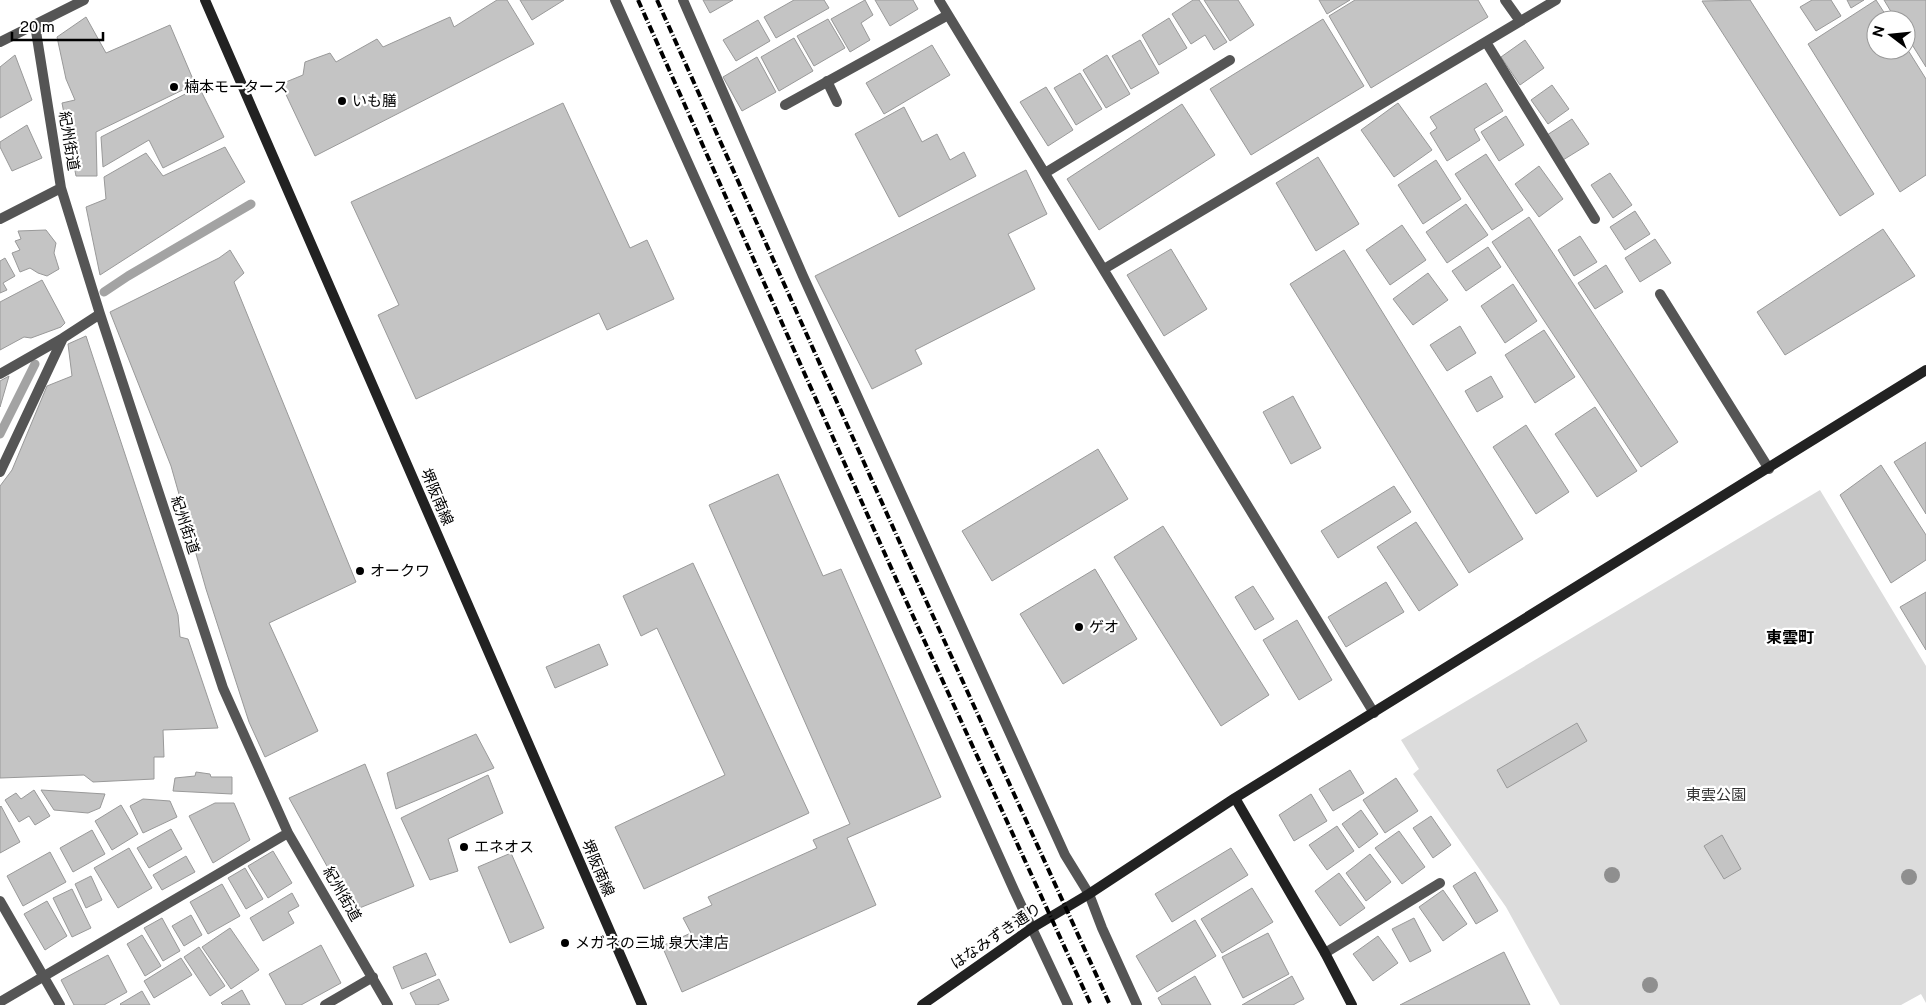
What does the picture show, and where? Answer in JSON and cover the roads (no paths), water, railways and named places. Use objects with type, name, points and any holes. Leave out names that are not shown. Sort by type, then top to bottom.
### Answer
[{"type":"street","points":[[0,42],[84,0]]},
{"type":"street","name":"堺阪南線","points":[[205,0],[642,1005]]},
{"type":"street","points":[[615,0],[1068,1005]]},
{"type":"street","points":[[683,0],[803,276],[1065,855],[1089,894],[1102,928],[1137,1005]]},
{"type":"street","points":[[939,0],[1374,713]]},
{"type":"street","points":[[1505,0],[1520,21]]},
{"type":"street","points":[[1104,268],[1556,0]]},
{"type":"street","points":[[785,105],[948,14]]},
{"type":"street","name":"紀州街道","points":[[35,25],[61,188],[100,314],[223,688],[288,832],[388,1005]]},
{"type":"street","points":[[1486,42],[1595,219]]},
{"type":"street","points":[[1045,173],[1230,60]]},
{"type":"street","points":[[827,81],[837,102]]},
{"type":"street","points":[[0,219],[61,188]]},
{"type":"street","points":[[1660,294],[1769,469]]},
{"type":"street","points":[[0,374],[63,338],[100,314]]},
{"type":"street","points":[[0,472],[63,338]]},
{"type":"street","name":"はなみずき通り","points":[[922,1005],[1032,928],[1089,894],[1236,798],[1926,370]]},
{"type":"street","points":[[1236,798],[1325,953],[1352,1005]]},
{"type":"street","points":[[0,1002],[288,832]]},
{"type":"street","points":[[1325,953],[1440,884]]},
{"type":"street","points":[[0,901],[60,1005]]},
{"type":"street","points":[[325,1005],[373,977]]},
{"type":"waterway","points":[[104,292],[251,204]]},
{"type":"waterway","points":[[0,434],[35,364]]},
{"type":"railway","points":[[638,0],[897,581],[1091,1005]]},
{"type":"railway","points":[[657,0],[913,572],[1110,1005]]},
{"type":"place","name":"楠本モータース","points":[[174,87]]},
{"type":"place","name":"いも膳","points":[[342,101]]},
{"type":"place","name":"オークワ","points":[[360,571]]},
{"type":"place","name":"ゲオ","points":[[1079,627]]},
{"type":"place","name":"エネオス","points":[[464,847]]},
{"type":"place","name":"メガネの三城 泉大津店","points":[[565,943]]},
{"type":"district","name":"東雲町","points":[[1790,637]]},
{"type":"park label","name":"東雲公園","points":[[1716,795]]}]
